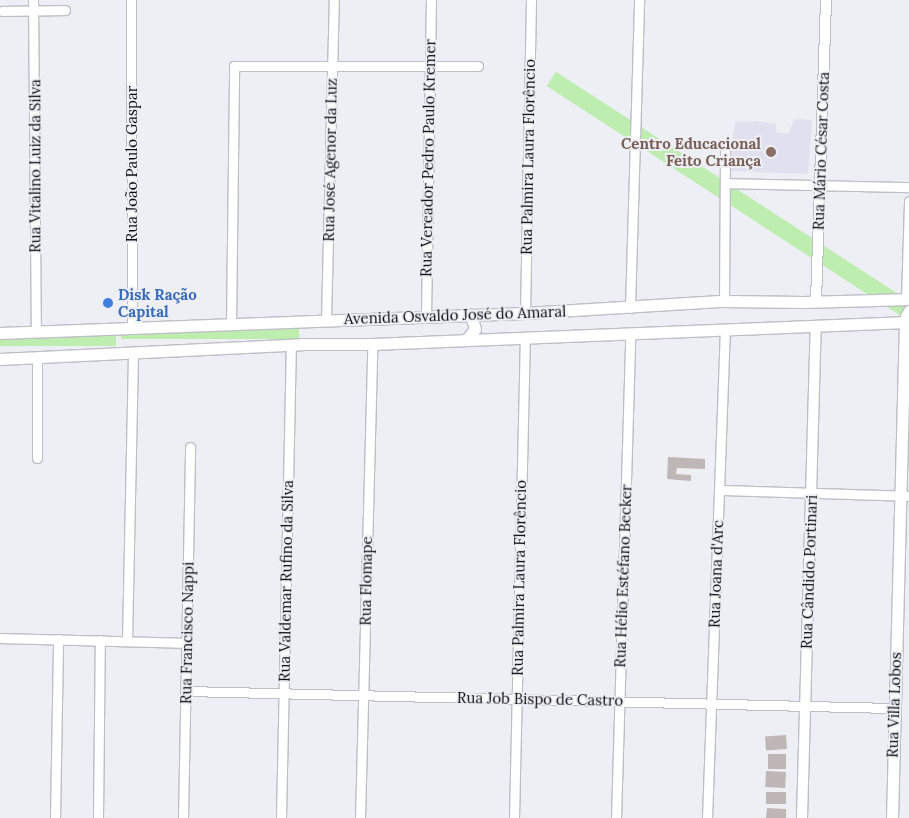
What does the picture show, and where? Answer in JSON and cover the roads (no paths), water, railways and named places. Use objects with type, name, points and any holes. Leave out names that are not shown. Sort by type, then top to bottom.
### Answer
[{"type":"main road","name":"Avenida Osvaldo José do Amaral","points":[[0,333],[525,313],[724,301],[816,302],[908,299]]},
{"type":"main road","points":[[466,340],[475,329],[471,315]]},
{"type":"main road","name":"Avenida Osvaldo José do Amaral","points":[[0,358],[132,354],[291,344],[372,344],[816,326],[908,318]]},
{"type":"main road","name":"Rua Villa Lobos","points":[[892,818],[894,708],[905,496],[908,318]]},
{"type":"street","name":"Rua Vitalino Luiz da Silva","points":[[33,0],[36,332]]},
{"type":"street","name":"Rua João Paulo Gaspar","points":[[131,0],[132,328]]},
{"type":"street","name":"Rua José Agenor da Luz","points":[[326,320],[334,0]]},
{"type":"street","name":"Rua Vereador Pedro Paulo Kremer","points":[[426,317],[431,0]]},
{"type":"street","name":"Rua Palmira Laura Florêncio","points":[[525,313],[531,0]]},
{"type":"street","points":[[630,308],[639,0]]},
{"type":"street","name":"Rua Mário César Costa","points":[[816,302],[826,0]]},
{"type":"street","points":[[2,11],[65,10]]},
{"type":"street","points":[[231,325],[234,66],[478,66]]},
{"type":"street","points":[[724,301],[725,153]]},
{"type":"street","points":[[726,183],[909,187]]},
{"type":"street","points":[[908,299],[909,201]]},
{"type":"street","name":"Rua Cândido Portinari","points":[[802,818],[816,326]]},
{"type":"street","name":"Rua Joana d'Arc","points":[[707,818],[725,330]]},
{"type":"street","name":"Rua Hélio Estéfano Becker","points":[[616,818],[630,334]]},
{"type":"street","name":"Rua Palmira Laura Florêncio","points":[[514,818],[525,337]]},
{"type":"street","name":"Rua Valdemar Rufino da Silva","points":[[281,818],[291,344]]},
{"type":"street","name":"Rua Flomape","points":[[360,818],[372,344]]},
{"type":"street","points":[[127,641],[132,354]]},
{"type":"street","points":[[37,358],[37,458]]},
{"type":"street","name":"Rua Francisco Nappi","points":[[183,818],[190,448]]},
{"type":"street","points":[[719,490],[905,496]]},
{"type":"street","points":[[0,638],[187,643]]},
{"type":"street","points":[[55,818],[58,639]]},
{"type":"street","points":[[98,818],[100,640]]},
{"type":"street","name":"Rua Job Bispo de Castro","points":[[186,691],[894,708]]},
{"type":"place","name":"Centro Educacional Feito Criança","points":[[771,152]]},
{"type":"place","name":"Disk Ração Capital","points":[[108,303]]}]
